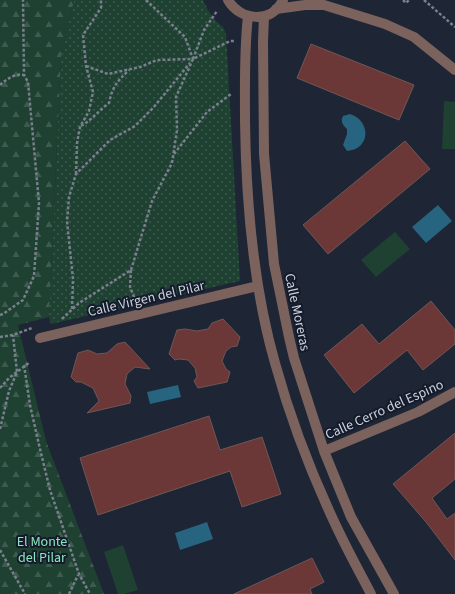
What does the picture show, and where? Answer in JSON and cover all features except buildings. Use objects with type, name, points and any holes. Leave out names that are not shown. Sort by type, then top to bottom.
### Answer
[{"type":"street","points":[[228,0],[231,6],[239,12],[248,16],[256,17],[264,16],[276,9],[283,0]]},
{"type":"street","points":[[276,9],[321,3],[385,24],[414,37],[455,70]]},
{"type":"street","points":[[248,16],[245,41],[246,155],[255,267],[258,286],[275,363],[302,445],[317,484],[339,532],[371,594]]},
{"type":"street","name":"Calle Moreras","points":[[264,16],[264,154],[274,264],[294,358],[324,451],[351,517],[394,594]]},
{"type":"street","name":"Calle Virgen del Pilar","points":[[40,338],[258,286]]},
{"type":"street","name":"Calle Cerro del Espino","points":[[324,451],[418,412],[455,392]]},
{"type":"path","points":[[0,315],[4,314],[23,300],[34,276],[38,203],[28,82],[24,75],[23,0]]},
{"type":"path","points":[[72,309],[73,279],[66,221],[69,197],[76,174],[77,143],[80,126],[89,111],[93,92],[86,66],[83,35],[101,8],[101,0]]},
{"type":"path","points":[[146,0],[185,37],[193,59]]},
{"type":"path","points":[[403,0],[406,3],[409,0]]},
{"type":"path","points":[[424,0],[455,27]]},
{"type":"path","points":[[138,306],[130,287],[131,270],[152,201],[172,163],[177,130],[176,97],[204,30],[217,11]]},
{"type":"path","points":[[86,66],[108,74],[140,67],[157,60],[193,59],[230,42]]},
{"type":"path","points":[[76,174],[110,140],[135,126],[153,108],[193,59]]},
{"type":"path","points":[[80,126],[89,121],[99,110],[110,103],[112,89],[129,70]]},
{"type":"path","points":[[0,85],[16,74],[24,75]]},
{"type":"path","points":[[174,154],[207,112],[231,94]]},
{"type":"path","points":[[56,321],[63,319],[79,303],[131,270]]},
{"type":"path","points":[[0,337],[12,336],[35,327]]},
{"type":"path","points":[[12,336],[18,372]]},
{"type":"path","points":[[0,429],[9,391],[18,372],[24,365],[30,362]]},
{"type":"path","points":[[24,365],[32,412],[48,483],[78,574],[90,594]]},
{"type":"path","points":[[0,388],[9,378],[18,372]]},
{"type":"path","points":[[0,550],[25,594]]},
{"type":"path","points":[[69,594],[78,574]]},
{"type":"green space","name":"El Monte del Pilar","points":[[0,0],[74,0],[61,57],[49,317],[18,325],[46,441],[104,594],[0,594]]},
{"type":"green space","points":[[74,0],[203,0],[216,21],[223,27],[226,34],[240,281],[51,324],[49,317],[61,57]]},
{"type":"green space","points":[[444,101],[455,102],[455,149],[442,149]]},
{"type":"green space","points":[[395,232],[410,249],[376,277],[361,260]]},
{"type":"green space","points":[[123,545],[138,590],[118,594],[104,552]]},
{"type":"water","points":[[350,114],[362,123],[365,129],[365,135],[364,141],[360,146],[347,151],[343,145],[347,134],[347,129],[343,125],[342,120],[343,116]]},
{"type":"water","points":[[438,205],[452,221],[426,243],[412,227]]},
{"type":"water","points":[[178,385],[181,397],[150,404],[147,392]]},
{"type":"water","points":[[207,522],[213,539],[180,550],[175,533]]}]
